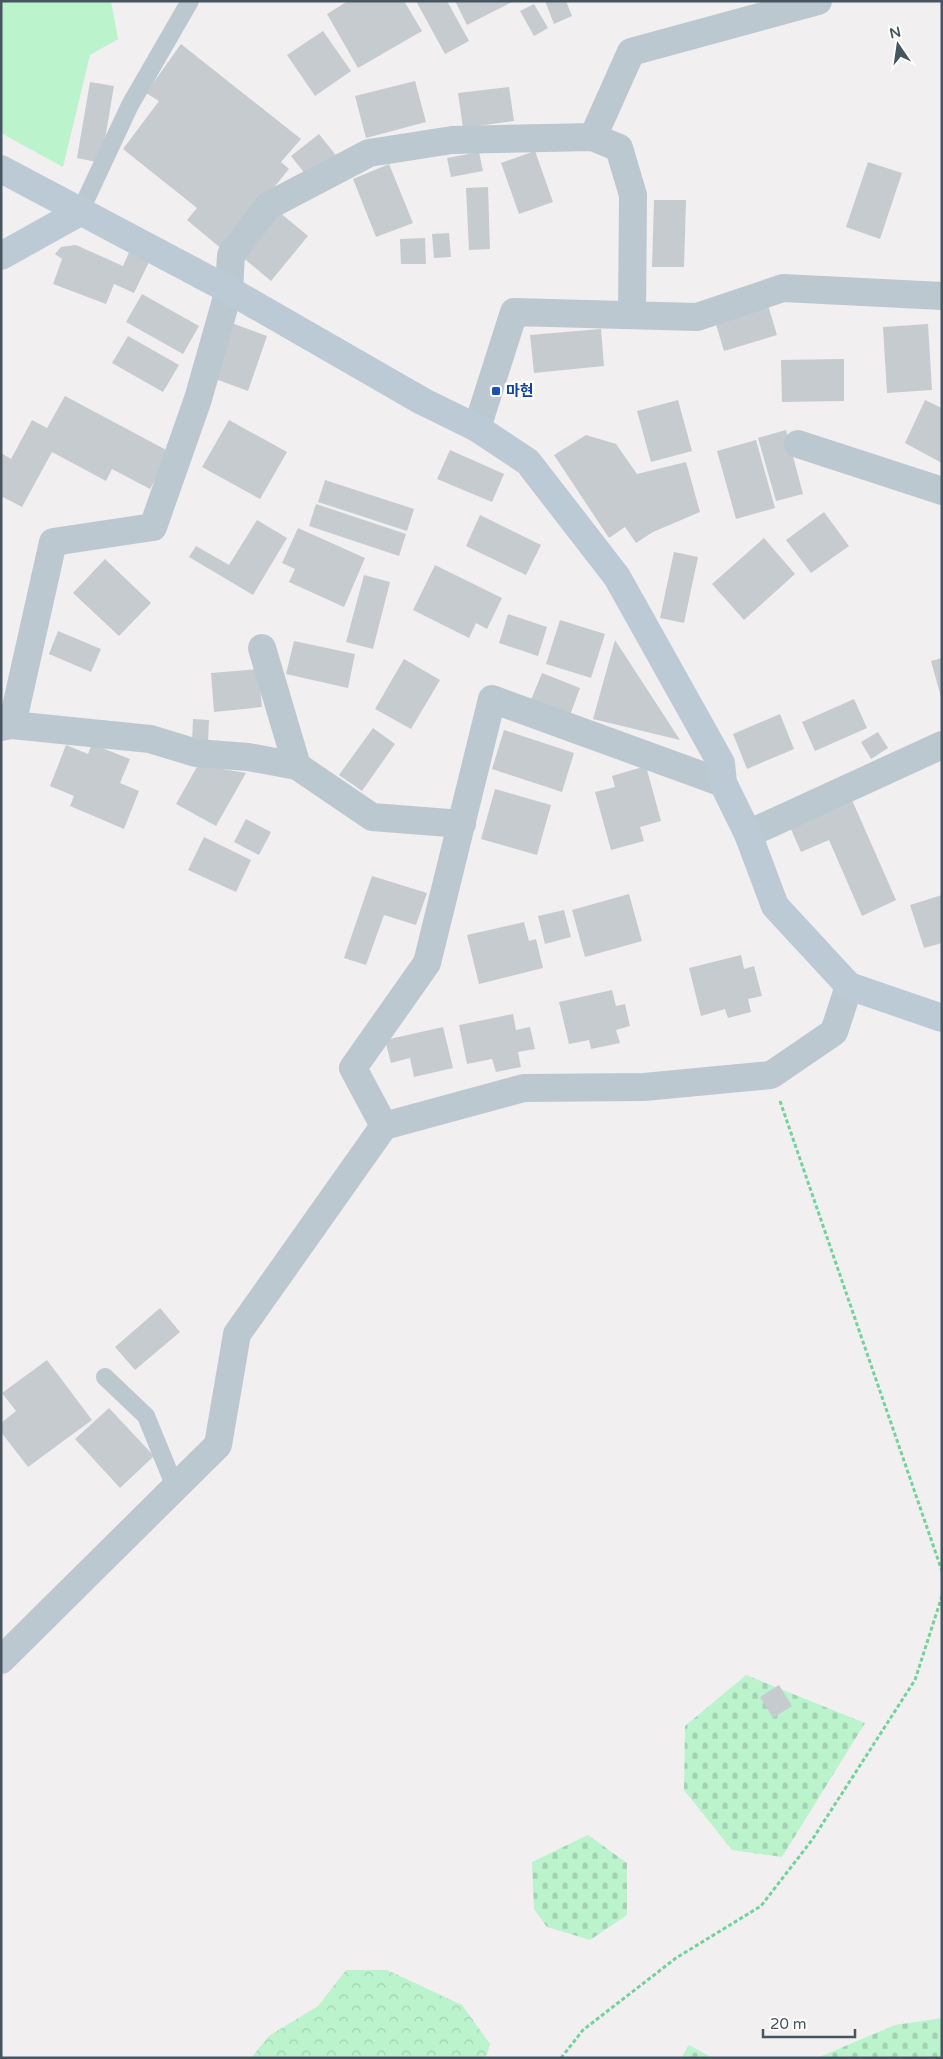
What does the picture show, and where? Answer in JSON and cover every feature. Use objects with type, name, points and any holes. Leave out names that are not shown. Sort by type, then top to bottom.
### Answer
[{"type":"street","points":[[593,137],[631,52],[818,1]]},
{"type":"street","points":[[462,824],[372,817],[297,766],[248,757],[196,753],[150,739],[6,726],[53,542],[153,527],[198,399],[229,290],[231,255],[268,206],[369,153],[452,140],[593,137],[619,148],[633,195],[632,314]]},
{"type":"street","points":[[1,169],[229,290],[422,400],[477,428],[528,462],[617,577],[721,763],[724,783],[748,834],[775,906],[849,986],[942,1018]]},
{"type":"street","points":[[1,256],[80,212]]},
{"type":"street","points":[[477,428],[514,312],[697,316],[783,288],[942,296]]},
{"type":"street","points":[[798,444],[942,492]]},
{"type":"street","points":[[262,648],[297,766]]},
{"type":"street","points":[[384,1126],[353,1068],[427,963],[492,699],[724,783]]},
{"type":"street","points":[[748,834],[942,745]]},
{"type":"street","points":[[1,1660],[218,1445],[237,1334],[384,1126],[524,1088],[644,1087],[771,1075],[834,1032],[849,986]]},
{"type":"lane","points":[[80,212],[130,105],[190,1]]},
{"type":"lane","points":[[105,1377],[146,1416],[175,1487]]},
{"type":"path","points":[[771,1075],[942,1571]]},
{"type":"path","points":[[561,2058],[582,2030],[676,1958],[761,1906],[812,1840],[916,1680],[942,1596]]},
{"type":"green space","points":[[1,1],[111,1],[118,39],[90,55],[63,167],[1,133]]},
{"type":"green space","points":[[746,1675],[865,1723],[782,1857],[732,1850],[684,1790],[685,1726]]},
{"type":"green space","points":[[588,1835],[627,1863],[627,1915],[590,1940],[547,1927],[534,1909],[532,1862]]},
{"type":"green space","points":[[346,1970],[387,1970],[462,2005],[490,2044],[486,2058],[251,2058],[269,2036],[318,2006]]},
{"type":"green space","points":[[942,2018],[942,2058],[817,2058],[895,2025]]},
{"type":"green space","points":[[689,2045],[713,2058],[681,2058]]},
{"type":"building","points":[[348,1],[404,1],[422,31],[358,68],[327,14]]},
{"type":"building","points":[[416,1],[447,1],[469,41],[445,54]]},
{"type":"building","points":[[455,1],[514,1],[467,25]]},
{"type":"building","points":[[545,1],[566,1],[572,16],[554,24]]},
{"type":"building","points":[[534,4],[548,28],[534,36],[520,11]]},
{"type":"building","points":[[323,31],[351,71],[315,96],[287,55]]},
{"type":"building","points":[[181,44],[301,139],[281,162],[289,169],[223,250],[187,220],[197,208],[123,149],[159,101],[146,93]]},
{"type":"building","points":[[415,81],[426,122],[366,138],[355,96]]},
{"type":"building","points":[[90,82],[114,86],[101,163],[77,158]]},
{"type":"building","points":[[509,87],[514,121],[463,128],[458,93]]},
{"type":"building","points":[[319,134],[338,158],[310,180],[291,156]]},
{"type":"building","points":[[535,151],[553,202],[519,214],[501,163]]},
{"type":"building","points":[[479,152],[483,171],[451,177],[447,158]]},
{"type":"building","points":[[868,162],[902,173],[880,239],[846,227]]},
{"type":"building","points":[[389,164],[413,223],[376,237],[353,179]]},
{"type":"building","points":[[488,187],[490,249],[469,250],[466,188]]},
{"type":"building","points":[[654,200],[686,200],[684,267],[652,267]]},
{"type":"building","points":[[278,211],[308,236],[271,281],[241,256]]},
{"type":"building","points":[[449,233],[451,257],[434,258],[432,234]]},
{"type":"building","points":[[425,238],[426,264],[401,264],[400,239]]},
{"type":"building","points":[[76,245],[123,266],[130,250],[150,260],[134,293],[114,284],[106,304],[53,284],[62,259],[55,254],[61,247]]},
{"type":"building","points":[[142,294],[199,326],[183,354],[126,322]]},
{"type":"building","points":[[768,305],[777,335],[724,351],[715,321]]},
{"type":"building","points":[[229,322],[267,336],[248,391],[210,377]]},
{"type":"building","points":[[928,324],[932,390],[887,393],[883,327]]},
{"type":"building","points":[[601,329],[604,366],[534,373],[530,335]]},
{"type":"building","points":[[128,336],[179,365],[163,392],[112,363]]},
{"type":"building","points":[[844,359],[844,401],[782,402],[781,360]]},
{"type":"building","points":[[65,396],[170,452],[150,489],[112,469],[106,481],[52,452],[22,507],[1,496],[1,453],[11,459],[32,420],[47,428]]},
{"type":"building","points":[[678,400],[692,451],[651,462],[637,411]]},
{"type":"building","points":[[925,400],[942,408],[942,463],[905,443]]},
{"type":"building","points":[[229,420],[287,452],[260,499],[202,467]]},
{"type":"building","points":[[786,430],[803,494],[776,501],[758,438]]},
{"type":"building","points":[[586,435],[616,444],[637,474],[686,462],[700,512],[653,532],[636,543],[625,527],[609,538],[554,455]]},
{"type":"building","points":[[756,440],[775,508],[736,519],[717,451]]},
{"type":"building","points":[[450,450],[504,474],[492,502],[437,479]]},
{"type":"building","points":[[325,480],[414,509],[407,531],[318,502]]},
{"type":"building","points":[[316,504],[406,534],[399,556],[309,526]]},
{"type":"building","points":[[824,512],[849,546],[811,573],[786,540]]},
{"type":"building","points":[[480,515],[541,545],[526,575],[466,546]]},
{"type":"building","points":[[257,520],[287,538],[253,595],[189,557],[196,546],[229,565]]},
{"type":"building","points":[[298,528],[365,558],[344,607],[289,582],[295,569],[282,563]]},
{"type":"building","points":[[764,538],[795,574],[744,620],[712,584]]},
{"type":"building","points":[[674,552],[698,557],[684,623],[660,618]]},
{"type":"building","points":[[105,559],[151,603],[119,636],[73,593]]},
{"type":"building","points":[[435,565],[502,598],[487,629],[476,623],[469,638],[413,610]]},
{"type":"building","points":[[364,575],[390,582],[373,649],[346,642]]},
{"type":"building","points":[[508,614],[547,627],[538,656],[499,643]]},
{"type":"building","points":[[560,620],[605,634],[591,678],[546,664]]},
{"type":"building","points":[[58,631],[101,649],[91,672],[49,654]]},
{"type":"building","points":[[615,640],[680,740],[593,719]]},
{"type":"building","points":[[294,641],[355,654],[348,688],[286,674]]},
{"type":"building","points":[[942,658],[942,696],[941,697],[931,661]]},
{"type":"building","points":[[404,659],[440,680],[411,729],[375,709]]},
{"type":"building","points":[[258,669],[262,707],[214,712],[211,673]]},
{"type":"building","points":[[542,673],[580,688],[570,715],[531,700]]},
{"type":"building","points":[[854,699],[867,728],[815,751],[802,722]]},
{"type":"building","points":[[780,714],[794,749],[747,769],[733,734]]},
{"type":"building","points":[[193,719],[209,720],[208,743],[192,742]]},
{"type":"building","points":[[373,728],[395,744],[362,791],[339,775]]},
{"type":"building","points":[[504,730],[574,753],[562,792],[492,769]]},
{"type":"building","points":[[878,732],[888,748],[871,759],[861,742]]},
{"type":"building","points":[[92,744],[130,759],[120,783],[139,791],[124,829],[70,806],[74,796],[50,786],[66,745],[88,754]]},
{"type":"building","points":[[198,765],[246,773],[216,826],[176,804]]},
{"type":"building","points":[[646,766],[661,821],[640,827],[644,841],[611,850],[595,792],[615,787],[612,776]]},
{"type":"building","points":[[495,789],[551,805],[537,855],[481,839]]},
{"type":"building","points":[[852,800],[896,900],[862,916],[829,840],[801,852],[790,827]]},
{"type":"building","points":[[246,819],[271,832],[259,855],[234,842]]},
{"type":"building","points":[[204,837],[251,860],[236,892],[188,870]]},
{"type":"building","points":[[372,876],[427,893],[416,925],[384,915],[366,965],[344,958]]},
{"type":"building","points":[[629,894],[642,941],[585,957],[572,910]]},
{"type":"building","points":[[942,895],[942,943],[924,948],[910,905]]},
{"type":"building","points":[[564,910],[571,937],[545,944],[538,916]]},
{"type":"building","points":[[524,922],[529,941],[536,939],[543,968],[479,984],[467,935]]},
{"type":"building","points":[[741,955],[744,969],[754,966],[762,996],[748,999],[751,1012],[728,1018],[725,1009],[701,1016],[689,968]]},
{"type":"building","points":[[612,990],[616,1006],[625,1004],[630,1026],[616,1030],[620,1043],[591,1049],[589,1040],[569,1044],[559,1002]]},
{"type":"building","points":[[513,1014],[516,1030],[530,1027],[535,1049],[518,1052],[521,1067],[496,1072],[492,1059],[467,1064],[459,1025]]},
{"type":"building","points":[[443,1027],[453,1068],[414,1077],[410,1058],[391,1063],[385,1040]]},
{"type":"building","points":[[160,1308],[180,1332],[135,1370],[115,1347]]},
{"type":"building","points":[[47,1360],[92,1420],[28,1467],[1,1432],[1,1423],[16,1411],[2,1393]]},
{"type":"building","points":[[109,1408],[154,1456],[120,1488],[75,1439]]},
{"type":"building","points":[[779,1685],[792,1706],[773,1718],[760,1697]]},
{"type":"place","name":"마현","points":[[496,391]]}]
